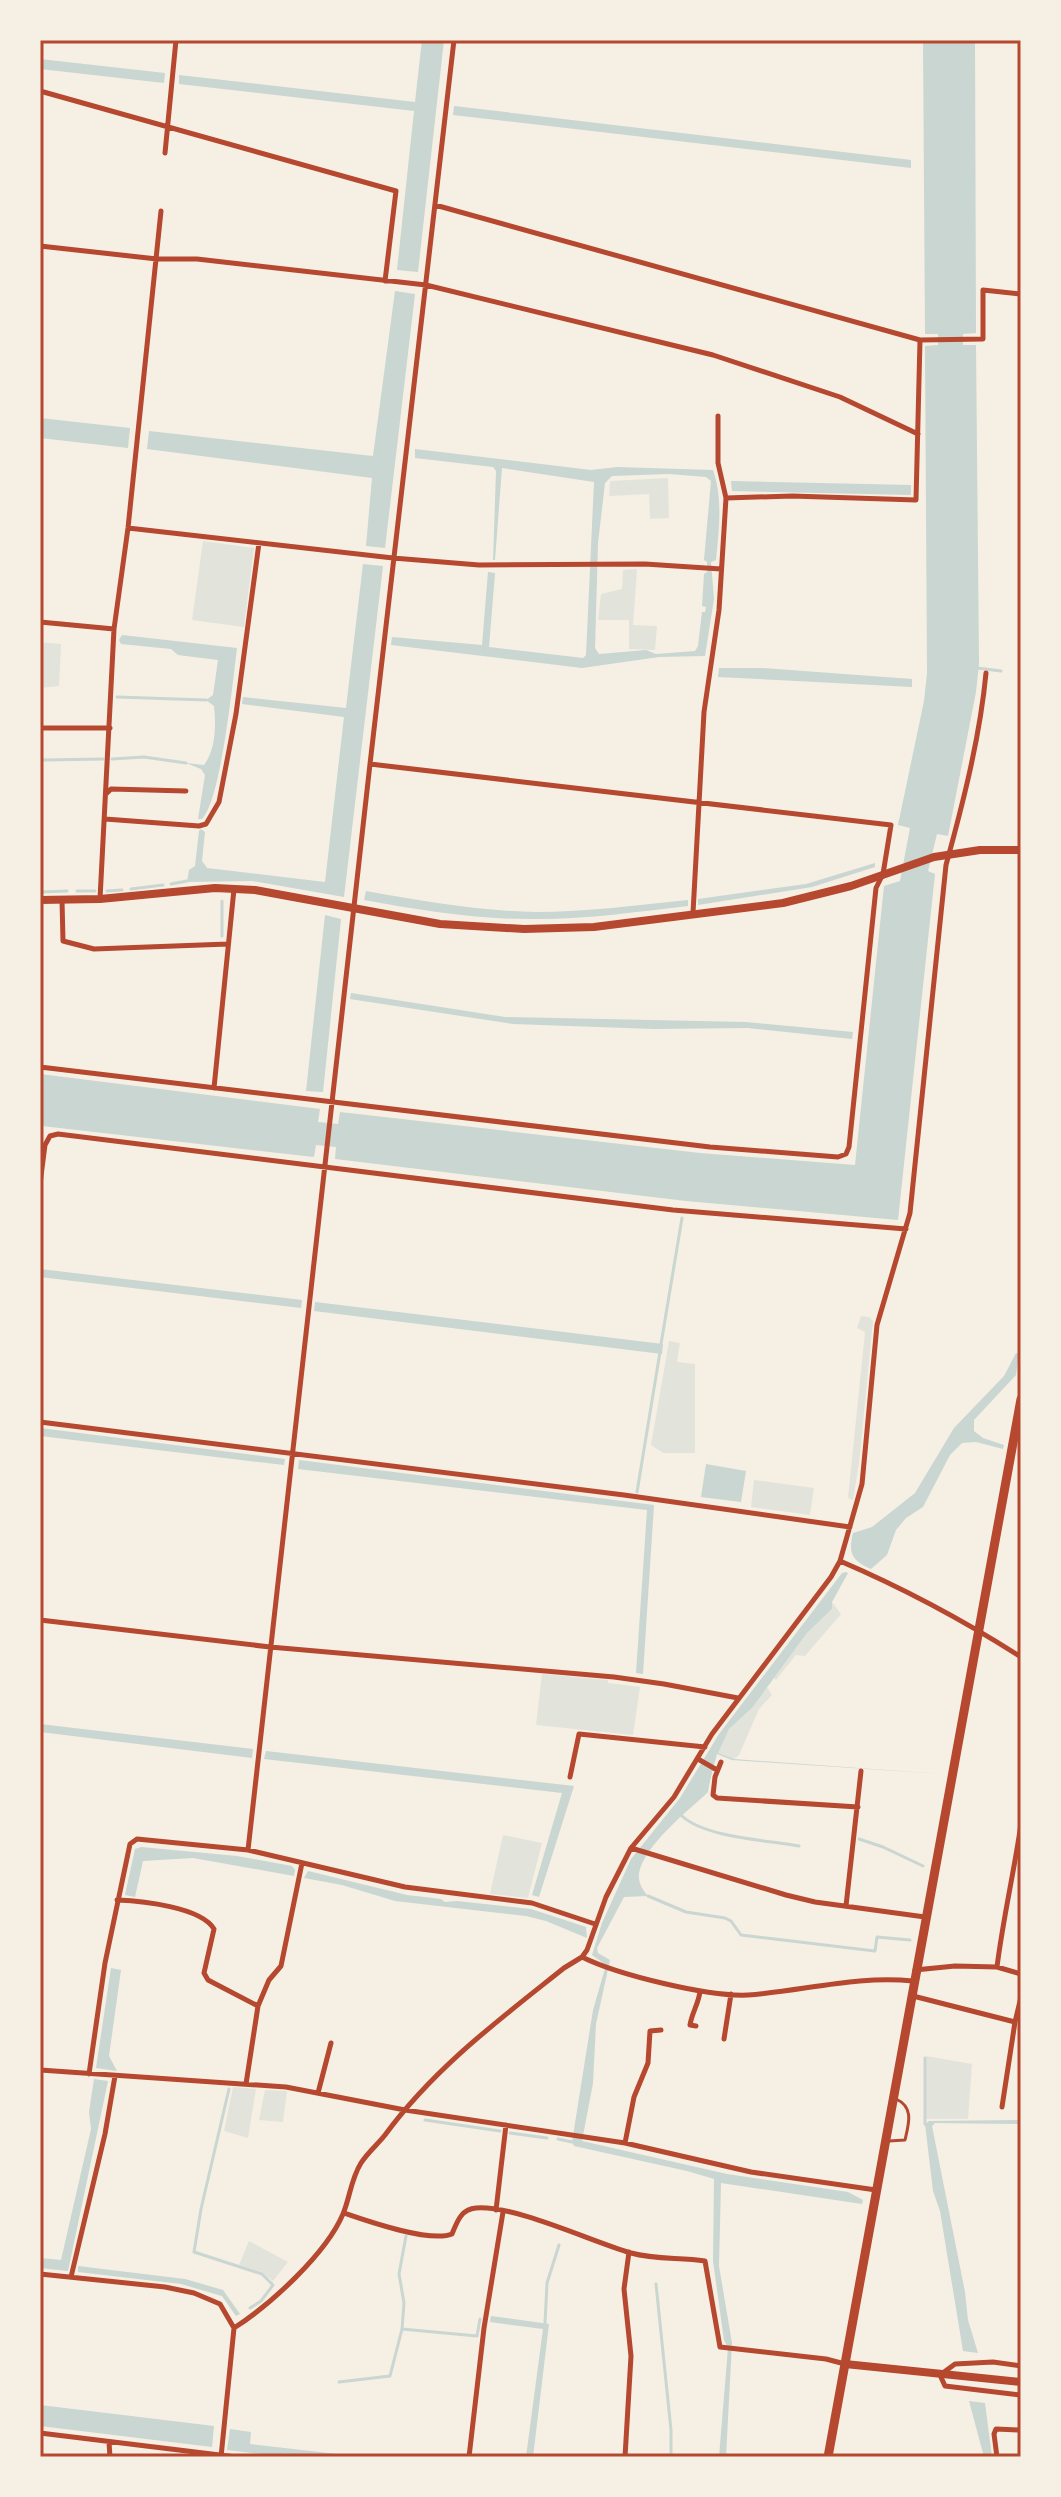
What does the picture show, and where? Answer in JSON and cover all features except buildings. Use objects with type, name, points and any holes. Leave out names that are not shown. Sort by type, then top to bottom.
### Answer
[{"type":"highway","points":[[828,2457],[1021,1399]]},
{"type":"main road","points":[[40,900],[100,899],[215,888],[255,890],[440,924],[524,929],[594,927],[783,903],[851,886],[934,857],[980,850],[1021,850]]},
{"type":"main road","points":[[845,2364],[1021,2382]]},
{"type":"street","points":[[165,153],[176,40]]},
{"type":"street","points":[[248,1850],[352,908],[356,899],[454,40]]},
{"type":"street","points":[[40,91],[396,191],[385,281]]},
{"type":"street","points":[[435,205],[920,340],[983,339],[983,290],[1021,294]]},
{"type":"street","points":[[100,899],[114,629],[128,528],[161,211]]},
{"type":"street","points":[[40,246],[157,259],[197,259],[426,285],[713,355],[840,397],[918,434]]},
{"type":"street","points":[[726,498],[792,496],[916,500],[920,340]]},
{"type":"street","points":[[693,913],[704,712],[719,610],[726,498],[718,463],[718,416]]},
{"type":"street","points":[[128,528],[487,566],[600,565],[721,569]]},
{"type":"street","points":[[105,819],[199,826],[206,824],[219,802],[236,714],[259,543]]},
{"type":"street","points":[[40,622],[114,629]]},
{"type":"street","points":[[234,2328],[273,2300],[330,2236],[344,2213],[351,2184],[362,2162],[460,2051],[582,1957],[631,1848],[674,1797],[739,1698],[840,1561],[862,1484],[877,1325],[910,1213],[949,854],[955,840],[986,673]]},
{"type":"street","points":[[40,728],[110,728]]},
{"type":"street","points":[[40,1067],[710,1147],[838,1157],[846,1154],[876,888],[883,874],[891,825],[370,764]]},
{"type":"street","points":[[106,793],[111,789],[186,791]]},
{"type":"street","points":[[214,1088],[234,889]]},
{"type":"street","points":[[62,900],[63,941],[94,949],[228,944]]},
{"type":"street","points":[[40,1184],[45,1145],[50,1136],[58,1134],[673,1210],[906,1229]]},
{"type":"street","points":[[40,1422],[624,1495],[850,1527]]},
{"type":"street","points":[[840,1561],[894,1584],[1021,1657]]},
{"type":"street","points":[[40,1620],[270,1647],[614,1677],[739,1698]]},
{"type":"street","points":[[570,1777],[579,1734],[705,1747]]},
{"type":"street","points":[[698,1759],[717,1770]]},
{"type":"street","points":[[721,1762],[713,1795],[717,1798],[858,1807]]},
{"type":"street","points":[[846,1906],[861,1771]]},
{"type":"street","points":[[997,1967],[1003,1915],[1021,1824]]},
{"type":"street","points":[[89,2074],[117,1900],[130,1844],[137,1839],[248,1850],[405,1887],[532,1903],[595,1924]]},
{"type":"street","points":[[631,1848],[786,1895],[925,1917]]},
{"type":"street","points":[[246,2084],[258,2006],[269,1980],[281,1966],[302,1863]]},
{"type":"street","points":[[117,1900],[157,1904],[196,1916],[212,1925],[214,1929],[204,1973],[208,1980],[258,2006]]},
{"type":"street","points":[[582,1957],[611,1970],[731,1994],[876,1980],[913,1981]]},
{"type":"street","points":[[915,1970],[955,1966],[997,1967],[1021,1974]]},
{"type":"street","points":[[696,2026],[690,2025],[700,1990]]},
{"type":"street","points":[[724,2039],[731,1994]]},
{"type":"street","points":[[911,1996],[1015,2022]]},
{"type":"street","points":[[1002,2107],[1021,1997]]},
{"type":"street","points":[[625,2143],[634,2097],[648,2063],[650,2031],[661,2030]]},
{"type":"street","points":[[318,2093],[331,2043]]},
{"type":"street","points":[[40,2070],[246,2084],[318,2093],[405,2110],[625,2143],[751,2172],[876,2190]]},
{"type":"street","points":[[71,2277],[105,2134],[115,2076]]},
{"type":"street","points":[[496,2210],[506,2125]]},
{"type":"street","points":[[344,2213],[406,2231],[444,2237],[452,2234],[465,2211],[475,2208],[496,2210],[629,2252],[707,2262],[720,2347],[845,2364]]},
{"type":"street","points":[[469,2457],[484,2328],[503,2212]]},
{"type":"street","points":[[625,2457],[631,2369],[624,2289],[629,2252]]},
{"type":"street","points":[[40,2274],[165,2287],[214,2299],[234,2328],[221,2456]]},
{"type":"street","points":[[1021,2366],[993,2362],[955,2364],[940,2375],[945,2386],[1021,2395]]},
{"type":"street","points":[[997,2457],[996,2429],[1019,2430]]},
{"type":"street","points":[[40,2433],[236,2457]]},
{"type":"street","points":[[109,2442],[110,2457]]},
{"type":"lane","points":[[885,2141],[905,2140],[908,2127],[909,2110],[906,2104],[893,2097]]},
{"type":"shaded area","points":[[422,40],[444,40],[418,272],[397,270],[414,111],[179,84],[179,75],[415,102]]},
{"type":"shaded area","points":[[923,40],[975,40],[976,333],[963,334],[963,345],[976,345],[979,664],[948,836],[937,834],[928,871],[935,874],[898,1220],[686,1201],[335,1159],[336,1147],[316,1145],[314,1157],[42,1126],[40,1137],[40,1074],[320,1109],[318,1122],[338,1124],[340,1112],[700,1153],[855,1165],[884,886],[900,881],[910,828],[898,825],[927,673],[925,346],[938,345],[938,334],[925,334]]},
{"type":"shaded area","points":[[40,59],[165,73],[164,83],[40,69]]},
{"type":"shaded area","points":[[454,106],[911,160],[911,168],[453,115]]},
{"type":"shaded area","points":[[395,291],[415,294],[385,548],[366,546],[372,478],[147,449],[149,431],[373,456]]},
{"type":"shaded area","points":[[40,418],[130,428],[128,448],[40,438]]},
{"type":"shaded area","points":[[415,449],[591,470],[617,467],[713,470],[718,492],[719,526],[716,560],[711,562],[714,599],[705,656],[659,657],[582,668],[391,645],[392,637],[482,645],[488,572],[495,573],[489,647],[583,658],[586,655],[594,482],[502,468],[493,560],[496,471],[493,467],[415,458]],"holes":[[[669,474],[706,477],[711,481],[704,560],[707,562],[707,572],[704,574],[702,606],[706,607],[702,612],[695,651],[656,654],[646,650],[599,654],[595,648],[598,543],[605,483],[612,476]]]},
{"type":"shaded area","points":[[668,478],[669,518],[650,519],[649,494],[609,496],[610,481]]},
{"type":"shaded area","points":[[731,481],[911,485],[911,495],[732,491]]},
{"type":"shaded area","points":[[203,541],[254,548],[244,627],[192,620]]},
{"type":"shaded area","points":[[363,564],[383,566],[344,897],[252,881],[187,882],[189,870],[195,866],[201,829],[205,832],[202,861],[207,868],[325,882],[344,717],[242,704],[243,697],[346,708]]},
{"type":"shaded area","points":[[637,569],[633,625],[657,626],[655,650],[629,649],[629,620],[598,620],[601,594],[622,589],[623,570]]},
{"type":"shaded area","points":[[122,635],[237,648],[220,765],[209,808],[202,819],[198,819],[205,775],[201,769],[186,763],[204,765],[211,752],[215,729],[214,706],[206,700],[213,695],[218,660],[178,655],[171,649],[121,644],[119,640]]},
{"type":"shaded area","points":[[40,642],[61,644],[59,686],[40,688]]},
{"type":"shaded area","points":[[719,668],[763,668],[912,679],[912,687],[718,677]]},
{"type":"shaded area","points":[[875,863],[875,867],[812,887],[698,905],[698,899],[806,884]]},
{"type":"shaded area","points":[[366,891],[450,905],[514,911],[574,911],[688,900],[688,906],[589,917],[508,919],[364,900]]},
{"type":"shaded area","points":[[325,915],[341,919],[323,1092],[306,1091]]},
{"type":"shaded area","points":[[351,993],[505,1017],[746,1022],[853,1032],[852,1039],[748,1028],[654,1029],[513,1024],[350,999]]},
{"type":"shaded area","points":[[40,1269],[302,1300],[301,1308],[40,1277]]},
{"type":"shaded area","points":[[315,1302],[663,1344],[662,1354],[314,1311]]},
{"type":"shaded area","points":[[861,1316],[873,1321],[853,1500],[848,1498],[865,1332],[857,1328]]},
{"type":"shaded area","points":[[669,1341],[680,1343],[677,1362],[695,1364],[695,1453],[663,1453],[651,1445]]},
{"type":"shaded area","points":[[1016,1353],[1019,1354],[1016,1375],[974,1420],[974,1431],[983,1438],[1004,1445],[1003,1449],[976,1442],[962,1443],[950,1455],[923,1507],[906,1518],[896,1530],[887,1555],[871,1569],[859,1563],[851,1552],[853,1533],[872,1527],[915,1493],[954,1428],[1004,1376]]},
{"type":"shaded area","points":[[40,1428],[285,1459],[284,1465],[40,1436]]},
{"type":"shaded area","points":[[299,1460],[654,1505],[643,1674],[636,1673],[647,1510],[298,1469]]},
{"type":"shaded area","points":[[706,1464],[746,1471],[741,1502],[701,1497]]},
{"type":"shaded area","points":[[754,1480],[814,1488],[810,1515],[751,1507]]},
{"type":"shaded area","points":[[846,1572],[832,1602],[832,1609],[807,1633],[752,1708],[729,1729],[718,1753],[734,1759],[942,1774],[732,1760],[717,1754],[708,1792],[668,1829],[643,1862],[639,1880],[648,1896],[624,1897],[597,1948],[598,1953],[610,1960],[596,2024],[593,2083],[582,2141],[727,2174],[848,2192],[863,2200],[862,2204],[721,2183],[719,2266],[732,2343],[726,2457],[719,2457],[728,2348],[724,2340],[713,2261],[714,2179],[574,2146],[572,2142],[593,2010],[606,1965],[592,1955],[602,1923],[631,1859],[680,1798],[719,1734],[842,1573]]},
{"type":"shaded area","points":[[832,1602],[841,1614],[805,1656],[796,1655],[776,1680],[774,1678],[807,1633],[832,1609]]},
{"type":"shaded area","points":[[542,1674],[608,1680],[608,1683],[640,1687],[633,1735],[536,1725]]},
{"type":"shaded area","points":[[767,1687],[772,1695],[759,1709],[739,1755],[734,1759],[717,1753],[729,1729],[752,1708]]},
{"type":"shaded area","points":[[40,1724],[253,1749],[252,1758],[40,1732]]},
{"type":"shaded area","points":[[266,1751],[574,1786],[539,1897],[532,1895],[562,1793],[264,1759]]},
{"type":"shaded area","points":[[503,1835],[542,1843],[528,1898],[490,1894]]},
{"type":"shaded area","points":[[141,1847],[237,1856],[292,1866],[294,1876],[193,1858],[143,1861],[135,1897],[125,1895],[135,1849]]},
{"type":"shaded area","points":[[308,1871],[445,1902],[531,1909],[586,1927],[587,1938],[526,1916],[395,1901],[342,1885],[304,1878]]},
{"type":"shaded area","points":[[111,1968],[121,1970],[109,2056],[117,2071],[96,2068]]},
{"type":"shaded area","points":[[926,2056],[972,2064],[968,2119],[925,2119]]},
{"type":"shaded area","points":[[94,2079],[108,2081],[68,2271],[40,2268],[40,2258],[61,2260],[91,2129],[89,2112]]},
{"type":"shaded area","points":[[233,2087],[256,2089],[248,2138],[224,2131]]},
{"type":"shaded area","points":[[265,2090],[287,2091],[283,2122],[259,2120]]},
{"type":"shaded area","points":[[1021,2120],[1021,2124],[935,2123],[932,2126],[968,2320],[978,2353],[963,2351],[940,2211],[933,2191],[925,2124],[929,2121]]},
{"type":"shaded area","points":[[249,2241],[288,2262],[273,2281],[262,2272],[239,2265]]},
{"type":"shaded area","points":[[78,2266],[185,2279],[223,2290],[240,2314],[236,2316],[222,2296],[181,2284],[78,2272]]},
{"type":"shaded area","points":[[491,2316],[549,2324],[533,2457],[526,2457],[543,2329],[490,2322]]},
{"type":"shaded area","points":[[969,2401],[985,2403],[992,2457],[984,2457]]},
{"type":"shaded area","points":[[40,2405],[214,2426],[212,2447],[40,2426]]},
{"type":"shaded area","points":[[230,2429],[251,2432],[250,2444],[363,2457],[285,2457],[227,2450]]},
{"type":"waterway","points":[[977,668],[1001,671]]},
{"type":"waterway","points":[[117,697],[206,700]]},
{"type":"waterway","points":[[112,759],[144,757],[186,763]]},
{"type":"waterway","points":[[44,760],[103,759]]},
{"type":"waterway","points":[[171,884],[187,881]]},
{"type":"waterway","points":[[131,889],[163,885]]},
{"type":"waterway","points":[[107,891],[122,890]]},
{"type":"waterway","points":[[40,892],[67,891]]},
{"type":"waterway","points":[[77,891],[95,891]]},
{"type":"waterway","points":[[222,901],[222,936]]},
{"type":"waterway","points":[[661,1344],[682,1218]]},
{"type":"waterway","points":[[637,1492],[660,1352]]},
{"type":"waterway","points":[[682,1816],[721,1834],[799,1846]]},
{"type":"waterway","points":[[859,1839],[923,1866]]},
{"type":"waterway","points":[[648,1896],[686,1912],[725,1918],[741,1935],[875,1951],[877,1937],[910,1940]]},
{"type":"waterway","points":[[925,2058],[925,2124]]},
{"type":"waterway","points":[[229,2089],[194,2252],[262,2274],[273,2285],[261,2301],[250,2308]]},
{"type":"waterway","points":[[425,2120],[500,2131]]},
{"type":"waterway","points":[[510,2133],[547,2138]]},
{"type":"waterway","points":[[558,2139],[572,2142]]},
{"type":"waterway","points":[[402,2329],[404,2303],[399,2274],[406,2236]]},
{"type":"waterway","points":[[545,2323],[547,2283],[559,2245]]},
{"type":"waterway","points":[[656,2284],[671,2457]]},
{"type":"waterway","points":[[339,2382],[390,2376],[402,2329],[477,2336],[480,2319]]}]
